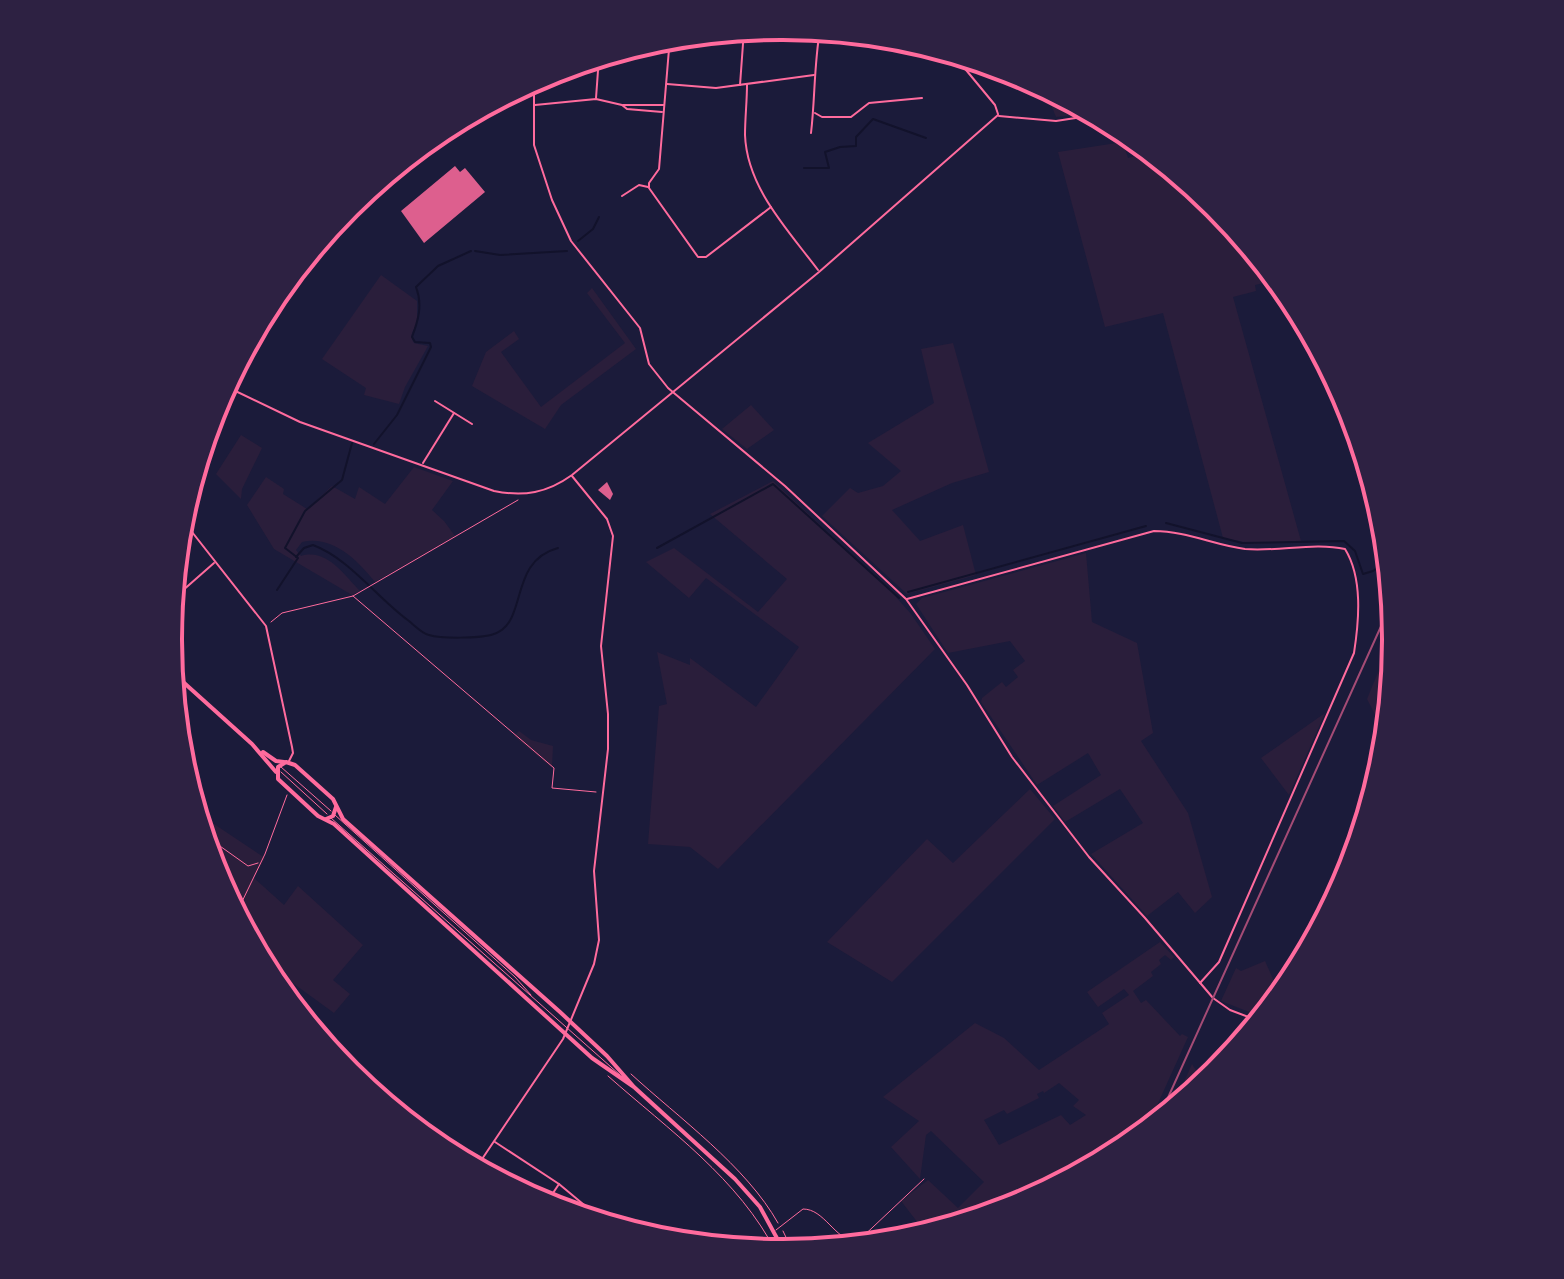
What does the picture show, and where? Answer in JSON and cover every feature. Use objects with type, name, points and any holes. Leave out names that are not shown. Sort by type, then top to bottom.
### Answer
[{"type":"main road","points":[[184,683],[271,760],[333,799],[343,819],[607,1056],[634,1087],[747,1191],[778,1239]]},
{"type":"main road","points":[[271,760],[281,766]]},
{"type":"main road","points":[[281,766],[280,781],[318,816],[330,817],[564,1033],[634,1087]]},
{"type":"main road","points":[[330,817],[336,807]]},
{"type":"street","points":[[739,86],[743,41]]},
{"type":"street","points":[[811,133],[819,41]]},
{"type":"street","points":[[649,188],[659,169],[669,51]]},
{"type":"street","points":[[962,68],[995,105],[998,115]]},
{"type":"street","points":[[596,99],[598,69]]},
{"type":"street","points":[[666,84],[716,88],[814,75]]},
{"type":"street","points":[[747,85],[747,153],[762,195],[819,272]]},
{"type":"street","points":[[534,94],[536,157],[568,236],[640,328],[648,361],[672,391],[785,486],[906,599],[967,685],[1012,757],[1089,857],[1213,998],[1230,1010],[1248,1017]]},
{"type":"street","points":[[815,113],[822,117],[851,117],[869,103],[922,98]]},
{"type":"street","points":[[534,105],[596,99],[627,109],[664,112]]},
{"type":"street","points":[[622,105],[664,105]]},
{"type":"street","points":[[236,391],[300,422],[494,491],[521,494],[548,489],[572,475],[819,272],[998,115],[1056,121],[1078,118]]},
{"type":"street","points":[[622,196],[639,185],[649,188],[694,254],[700,257],[706,257],[771,207]]},
{"type":"street","points":[[435,401],[472,424]]},
{"type":"street","points":[[422,464],[454,413]]},
{"type":"street","points":[[482,1159],[564,1033],[594,964],[599,940],[594,871],[608,714],[601,646],[613,536],[607,519],[572,475]]},
{"type":"street","points":[[906,599],[1154,531],[1189,534],[1246,549],[1345,549],[1354,566],[1356,583],[1357,634],[1354,653],[1219,962],[1199,983]]},
{"type":"street","points":[[192,533],[266,626],[293,753],[281,766]]},
{"type":"street","points":[[185,588],[215,562]]},
{"type":"street","points":[[494,1141],[559,1184],[584,1205]]},
{"type":"street","points":[[553,1193],[559,1184]]},
{"type":"lane","points":[[281,766],[330,817],[515,977],[536,1000],[568,1024]]},
{"type":"lane","points":[[867,1233],[924,1179]]},
{"type":"lane","points":[[774,1232],[807,1209],[814,1211],[839,1236]]},
{"type":"path","points":[[266,626],[282,613],[353,596],[517,503],[521,494]]},
{"type":"path","points":[[353,596],[554,768],[552,788],[603,793]]},
{"type":"path","points":[[242,901],[288,794]]},
{"type":"path","points":[[219,845],[248,866],[261,862]]},
{"type":"path","points":[[607,1076],[733,1187],[769,1239]]},
{"type":"shaded area","points":[[1051,104],[1072,115],[1056,117]]},
{"type":"shaded area","points":[[1118,143],[1125,148],[1128,158],[1136,156],[1147,164],[1206,216],[1264,283],[1255,285],[1256,291],[1233,297],[1301,541],[1255,544],[1223,538],[1163,313],[1105,327],[1058,152]]},
{"type":"shaded area","points":[[381,275],[417,301],[417,321],[412,340],[428,346],[399,404],[364,395],[366,388],[322,359]]},
{"type":"shaded area","points":[[592,288],[636,349],[561,405],[545,429],[472,386],[486,352],[514,331],[519,339],[501,352],[541,407],[625,343],[587,293]]},
{"type":"shaded area","points":[[953,343],[989,472],[952,483],[892,510],[920,541],[963,525],[976,575],[907,594],[822,516],[850,488],[858,493],[883,486],[901,471],[868,443],[934,403],[921,349]]},
{"type":"shaded area","points":[[751,405],[774,430],[747,449],[722,429]]},
{"type":"shaded area","points":[[241,435],[262,448],[242,489],[241,499],[216,474]]},
{"type":"shaded area","points":[[414,467],[453,481],[432,510],[455,536],[375,582],[360,565],[334,546],[324,542],[302,542],[296,550],[301,556],[319,556],[334,564],[360,591],[352,595],[274,549],[247,505],[266,477],[284,489],[283,494],[307,509],[332,486],[355,499],[359,487],[385,504]]},
{"type":"shaded area","points":[[773,481],[888,588],[935,649],[718,869],[690,847],[648,844],[659,706],[667,704],[657,652],[690,665],[690,658],[756,707],[799,647],[706,578],[689,598],[646,562],[674,548],[758,612],[787,579],[710,514]]},
{"type":"shaded area","points":[[1086,553],[1092,622],[1137,643],[1153,733],[1141,741],[1188,813],[1212,897],[1195,913],[1178,892],[1147,916],[1091,854],[1143,823],[1120,789],[1065,822],[1053,806],[1101,775],[1088,753],[1037,785],[981,702],[1002,682],[1006,687],[1018,677],[1013,670],[1025,661],[1010,641],[948,653],[916,604],[922,598]]},
{"type":"shaded area","points":[[1381,666],[1376,717],[1367,699]]},
{"type":"shaded area","points":[[1325,713],[1289,795],[1261,758]]},
{"type":"shaded area","points":[[519,731],[531,740],[553,746],[552,768],[514,736]]},
{"type":"shaded area","points":[[1030,789],[1055,819],[892,982],[827,942],[927,839],[953,863]]},
{"type":"shaded area","points":[[211,822],[265,858],[254,878],[284,905],[298,886],[363,945],[333,980],[350,994],[334,1013],[289,981],[284,973],[244,905]]},
{"type":"shaded area","points":[[1160,942],[1174,957],[1171,960],[1165,955],[1159,960],[1161,964],[1151,972],[1153,976],[1133,991],[1141,1003],[1146,1000],[1180,1036],[1188,1037],[1156,1107],[1115,1138],[1047,1177],[975,1207],[918,1223],[901,1201],[928,1180],[958,1208],[984,1182],[931,1131],[926,1135],[920,1179],[891,1147],[919,1121],[883,1097],[975,1023],[1004,1038],[1039,1070],[1109,1024],[1102,1013],[1129,995],[1124,989],[1098,1007],[1087,992]],"holes":[[[1059,1083],[1079,1100],[1073,1106],[1086,1115],[1070,1125],[1061,1115],[999,1145],[984,1120],[1004,1110],[1007,1114],[1039,1098],[1037,1094]]]},
{"type":"shaded area","points":[[1265,961],[1274,981],[1251,1013],[1221,1001],[1236,968],[1241,971]]},
{"type":"shaded area","points":[[1192,1064],[1197,1072],[1183,1085]]},
{"type":"building","points":[[455,166],[460,172],[465,168],[485,192],[424,243],[401,211]]},
{"type":"building","points":[[607,482],[613,494],[610,500],[598,490]]},
{"type":"waterway","points":[[804,168],[829,168],[825,152],[856,146],[856,137],[873,119],[926,138]]},
{"type":"waterway","points":[[578,241],[593,229],[599,217]]},
{"type":"waterway","points":[[374,444],[397,415],[431,347],[430,343],[415,342],[412,337],[419,307],[416,287],[438,266],[471,251]]},
{"type":"waterway","points":[[475,251],[500,255],[567,251]]},
{"type":"waterway","points":[[277,590],[298,558],[285,548],[305,511],[342,480],[352,443]]},
{"type":"waterway","points":[[657,548],[773,484],[899,598]]},
{"type":"waterway","points":[[1166,523],[1242,543],[1344,541],[1355,551],[1363,574],[1377,568]]},
{"type":"waterway","points":[[908,592],[1146,526]]},
{"type":"waterway","points":[[296,557],[304,548],[313,545],[351,569],[424,633],[442,637],[470,637],[491,635],[503,629],[511,620],[531,566],[542,555],[558,548]]},
{"type":"railway","points":[[1168,1097],[1381,626]]}]
